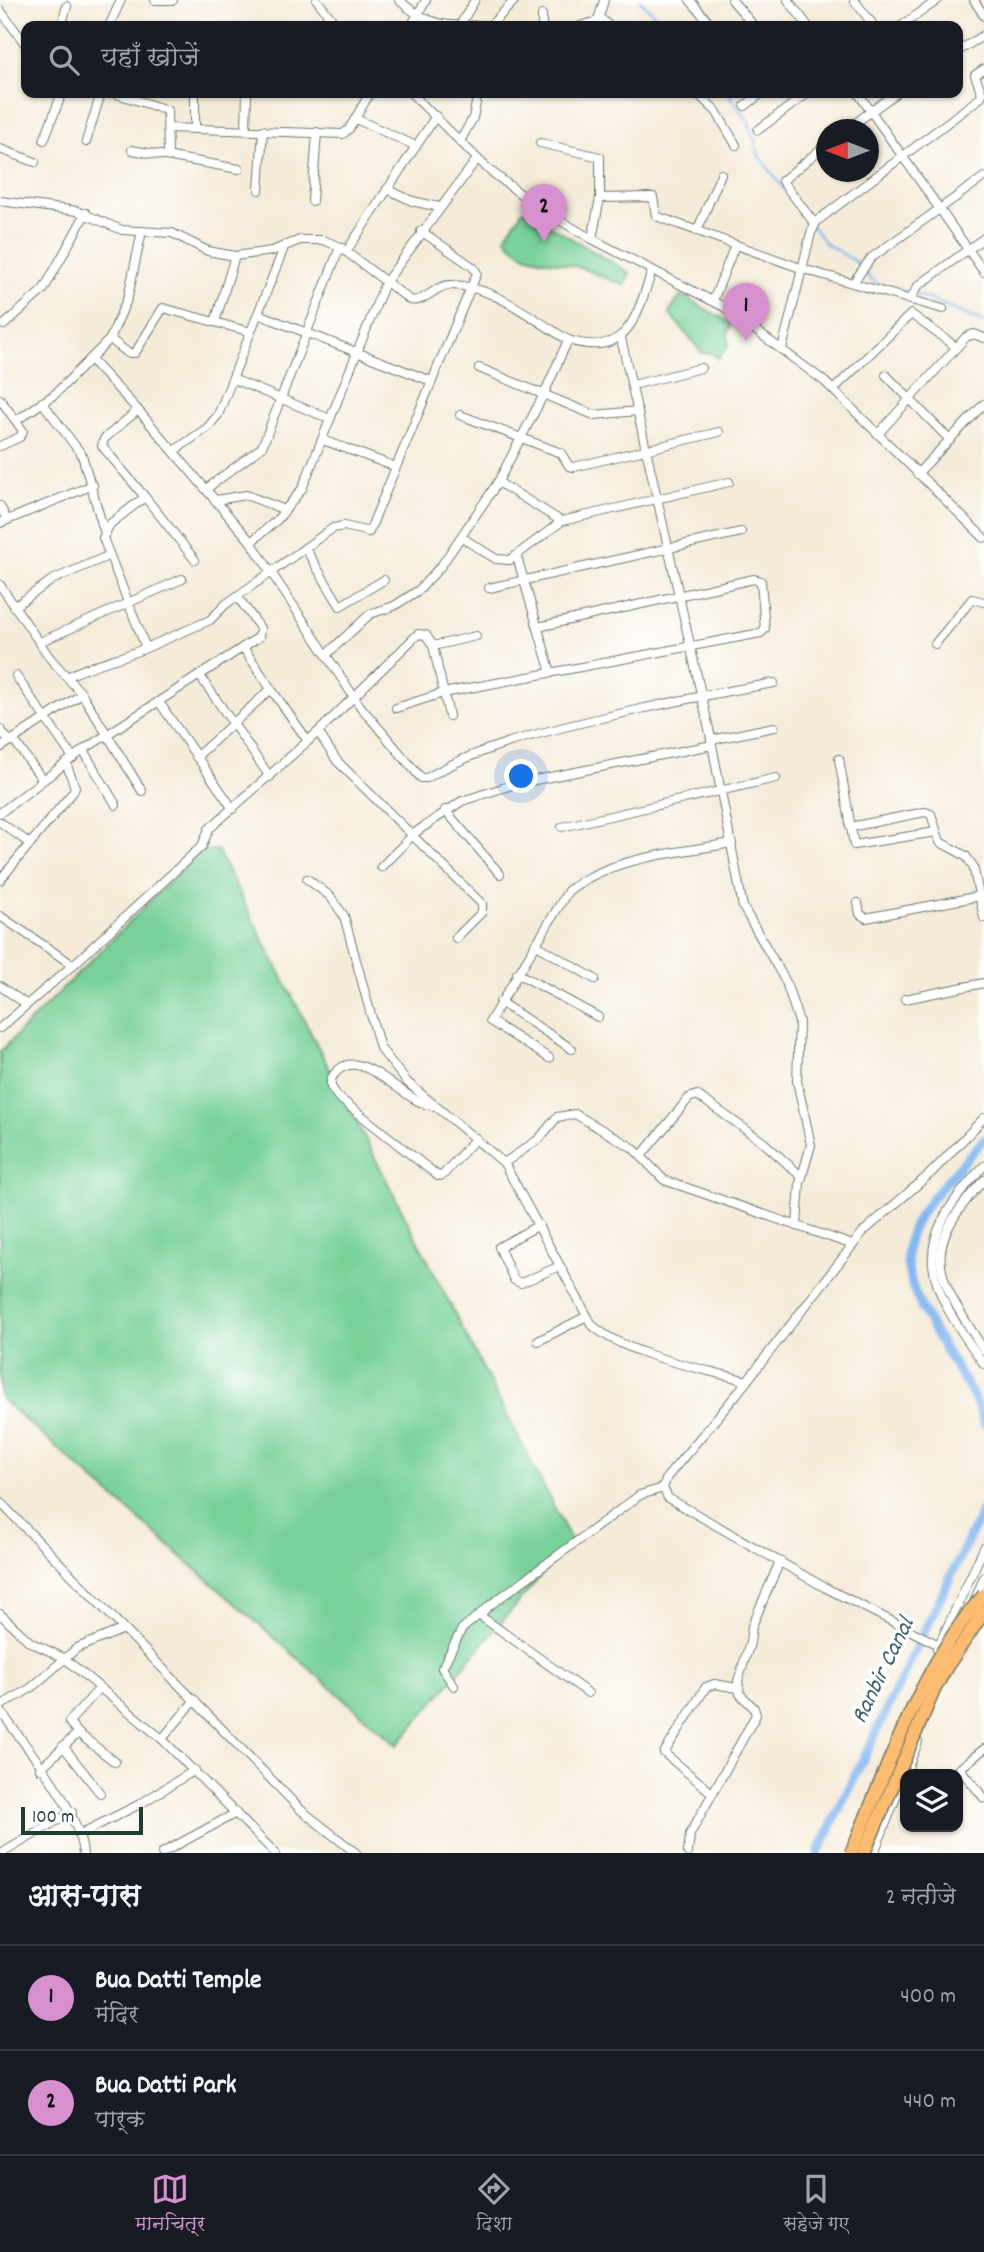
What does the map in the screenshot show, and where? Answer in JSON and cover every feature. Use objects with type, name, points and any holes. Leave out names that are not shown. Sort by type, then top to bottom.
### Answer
[{"type":"highway","points":[[851,1853],[935,1665],[960,1624],[984,1595]]},
{"type":"highway","points":[[864,1853],[934,1690],[984,1612]]},
{"type":"street","points":[[111,21],[121,0]]},
{"type":"street","points":[[155,0],[173,0]]},
{"type":"street","points":[[317,0],[333,21]]},
{"type":"street","points":[[400,0],[417,16],[431,21]]},
{"type":"street","points":[[414,21],[426,0]]},
{"type":"street","points":[[463,21],[475,0]]},
{"type":"street","points":[[495,21],[515,0]]},
{"type":"street","points":[[598,21],[601,20],[604,0]]},
{"type":"street","points":[[690,0],[708,21]]},
{"type":"street","points":[[732,0],[750,21]]},
{"type":"street","points":[[788,0],[804,21]]},
{"type":"street","points":[[854,0],[870,21]]},
{"type":"street","points":[[908,21],[938,0]]},
{"type":"street","points":[[974,0],[984,16]]},
{"type":"street","points":[[62,21],[67,6]]},
{"type":"street","points":[[0,12],[21,39]]},
{"type":"street","points":[[542,15],[542,21]]},
{"type":"street","points":[[963,48],[984,35]]},
{"type":"street","points":[[782,349],[813,227],[825,213],[980,98],[982,94],[975,75],[984,69]]},
{"type":"street","points":[[44,140],[60,98]]},
{"type":"street","points":[[86,142],[99,98]]},
{"type":"street","points":[[130,98],[167,110],[168,155]]},
{"type":"street","points":[[195,98],[195,128]]},
{"type":"street","points":[[246,129],[247,98]]},
{"type":"street","points":[[168,128],[343,134],[356,119],[367,98]]},
{"type":"street","points":[[416,98],[477,159],[540,209],[652,271],[713,301],[834,389],[984,538]]},
{"type":"street","points":[[460,141],[474,118],[477,98]]},
{"type":"street","points":[[702,98],[716,111],[736,145]]},
{"type":"street","points":[[745,107],[756,98]]},
{"type":"street","points":[[758,130],[801,98]]},
{"type":"street","points":[[862,98],[984,272]]},
{"type":"street","points":[[860,119],[889,98]]},
{"type":"street","points":[[206,489],[257,454],[343,249],[436,117]]},
{"type":"street","points":[[356,119],[416,146]]},
{"type":"street","points":[[259,190],[263,130]]},
{"type":"street","points":[[312,201],[317,132]]},
{"type":"street","points":[[540,144],[597,155],[601,174],[600,198],[592,239]]},
{"type":"street","points":[[0,149],[35,162]]},
{"type":"street","points":[[132,150],[239,169]]},
{"type":"street","points":[[813,227],[782,181],[816,153]]},
{"type":"street","points":[[251,542],[285,510],[302,489],[385,282],[477,159]]},
{"type":"street","points":[[697,231],[721,174]]},
{"type":"street","points":[[853,283],[862,268],[984,177]]},
{"type":"street","points":[[387,189],[412,201],[439,207]]},
{"type":"street","points":[[600,198],[653,197],[654,215],[803,269],[912,296],[943,309]]},
{"type":"street","points":[[0,201],[86,213],[122,230],[172,233],[208,251],[235,256],[258,254],[312,239],[343,249],[415,302],[443,285],[473,285],[568,340],[592,346],[610,344],[621,338],[632,322],[652,271]]},
{"type":"street","points":[[4,325],[44,289],[86,213]]},
{"type":"street","points":[[17,421],[91,360],[110,338],[131,290],[142,231]]},
{"type":"street","points":[[69,676],[90,666],[107,663],[146,648],[210,620],[270,572],[338,527],[369,532],[473,285],[475,269],[421,231]]},
{"type":"street","points":[[912,296],[984,238]]},
{"type":"street","points":[[174,451],[213,421],[233,379],[285,245]]},
{"type":"street","points":[[713,301],[735,245]]},
{"type":"street","points":[[215,322],[235,256]]},
{"type":"street","points":[[110,338],[128,353],[135,353],[163,308],[251,332]]},
{"type":"street","points":[[258,314],[358,350],[431,381]]},
{"type":"street","points":[[834,389],[911,314],[956,347]]},
{"type":"street","points":[[878,434],[956,347],[970,335],[984,338]]},
{"type":"street","points":[[621,338],[722,791],[746,915],[761,934],[786,982],[799,1022],[797,1081],[811,1145],[802,1177],[797,1226]]},
{"type":"street","points":[[327,654],[370,614],[403,601],[441,566],[498,482],[544,394],[568,340]]},
{"type":"street","points":[[91,360],[138,410],[251,542],[354,696],[417,776],[424,779],[455,762],[504,744],[701,695],[774,683]]},
{"type":"street","points":[[479,368],[594,415],[638,411]]},
{"type":"street","points":[[632,385],[701,368]]},
{"type":"street","points":[[886,375],[950,440]]},
{"type":"street","points":[[233,379],[330,419]]},
{"type":"street","points":[[0,399],[17,421],[22,434],[0,446]]},
{"type":"street","points":[[42,402],[76,444],[93,485],[104,531],[103,541],[146,648]]},
{"type":"street","points":[[917,474],[984,404]]},
{"type":"street","points":[[138,410],[104,439],[102,446],[195,560]]},
{"type":"street","points":[[976,412],[984,420]]},
{"type":"street","points":[[460,415],[561,453],[567,464],[573,467],[719,432]]},
{"type":"street","points":[[323,440],[396,467]]},
{"type":"street","points":[[498,482],[561,521]]},
{"type":"street","points":[[461,537],[500,561],[517,557],[561,521],[729,482]]},
{"type":"street","points":[[0,506],[3,522],[93,485]]},
{"type":"street","points":[[216,500],[246,495],[285,510]]},
{"type":"street","points":[[104,531],[145,497]]},
{"type":"street","points":[[489,588],[741,533]]},
{"type":"street","points":[[305,548],[340,606],[384,580]]},
{"type":"street","points":[[14,607],[52,580],[108,555]]},
{"type":"street","points":[[517,557],[551,673]]},
{"type":"street","points":[[396,708],[443,693],[763,632],[761,581],[756,578],[538,627]]},
{"type":"street","points":[[40,642],[127,601],[182,579]]},
{"type":"street","points":[[0,585],[50,658],[69,676],[82,694],[142,791]]},
{"type":"street","points":[[0,813],[83,750],[259,637],[261,631],[237,596]]},
{"type":"street","points":[[935,643],[972,599],[984,602]]},
{"type":"street","points":[[0,1028],[202,846],[209,828],[270,777],[414,636],[423,633],[432,646],[449,716]]},
{"type":"street","points":[[432,646],[476,636]]},
{"type":"street","points":[[243,646],[308,741]]},
{"type":"street","points":[[0,880],[74,789],[70,760],[45,716],[16,676]]},
{"type":"street","points":[[200,676],[270,777]]},
{"type":"street","points":[[196,757],[271,690]]},
{"type":"street","points":[[0,748],[82,694]]},
{"type":"street","points":[[159,702],[233,809]]},
{"type":"street","points":[[381,867],[414,834],[445,810],[462,801],[515,785],[774,727]]},
{"type":"street","points":[[0,729],[42,779]]},
{"type":"street","points":[[318,732],[337,761],[482,904],[482,912],[456,938]]},
{"type":"street","points":[[83,750],[116,805]]},
{"type":"street","points":[[839,759],[855,845],[936,832]]},
{"type":"street","points":[[562,827],[776,778]]},
{"type":"street","points":[[445,810],[500,874]]},
{"type":"street","points":[[850,827],[925,812],[933,818],[936,832],[944,846],[969,860],[984,918]]},
{"type":"street","points":[[0,822],[29,843]]},
{"type":"street","points":[[548,1058],[490,1023],[517,973],[568,891],[586,878],[617,865],[732,843]]},
{"type":"street","points":[[307,879],[330,896],[344,916],[380,1048],[407,1082],[504,1163],[587,1316],[599,1331],[625,1343],[747,1381]]},
{"type":"street","points":[[858,903],[862,916],[866,918],[979,896]]},
{"type":"street","points":[[0,916],[73,965]]},
{"type":"street","points":[[535,944],[594,979]]},
{"type":"street","points":[[517,973],[598,1017]]},
{"type":"street","points":[[905,999],[984,983]]},
{"type":"street","points":[[0,986],[26,1004]]},
{"type":"street","points":[[500,1002],[572,1049]]},
{"type":"street","points":[[434,1106],[419,1104],[366,1066],[345,1067],[331,1079],[331,1087],[338,1097],[438,1176],[443,1175],[476,1138]]},
{"type":"street","points":[[641,1156],[689,1098],[697,1095],[762,1142],[802,1177]]},
{"type":"street","points":[[504,1163],[539,1139],[551,1122],[569,1113],[598,1125],[641,1156],[664,1180],[853,1245]]},
{"type":"street","points":[[939,1644],[905,1629],[668,1498],[663,1488],[667,1477],[747,1381],[863,1232],[932,1172],[984,1118]]},
{"type":"street","points":[[984,1166],[967,1185],[940,1227],[932,1257],[939,1294],[984,1364]]},
{"type":"street","points":[[984,1180],[951,1223],[939,1259],[944,1286],[984,1350]]},
{"type":"street","points":[[539,1225],[499,1247],[513,1280],[521,1283],[560,1266]]},
{"type":"street","points":[[538,1341],[587,1316]]},
{"type":"street","points":[[454,1686],[444,1674],[444,1661],[463,1629],[640,1495],[663,1488]]},
{"type":"street","points":[[0,1502],[301,1810],[356,1853]]},
{"type":"street","points":[[845,1853],[984,1548]]},
{"type":"street","points":[[738,1688],[752,1626],[780,1561]]},
{"type":"street","points":[[970,1581],[984,1575]]},
{"type":"street","points":[[908,1769],[984,1575]]},
{"type":"street","points":[[0,1614],[30,1642],[64,1658],[162,1739],[274,1853]]},
{"type":"street","points":[[479,1615],[588,1693]]},
{"type":"street","points":[[83,1853],[72,1812],[0,1708],[31,1688],[64,1658],[89,1641],[124,1629]]},
{"type":"street","points":[[688,1853],[690,1834],[756,1715],[754,1708],[738,1688],[714,1684],[706,1687],[665,1750],[665,1756],[712,1794]]},
{"type":"street","points":[[99,1689],[69,1722],[78,1733],[115,1762]]},
{"type":"street","points":[[162,1739],[195,1700]]},
{"type":"street","points":[[40,1769],[78,1733]]},
{"type":"street","points":[[63,1746],[100,1793]]},
{"type":"street","points":[[960,1769],[984,1749]]},
{"type":"street","points":[[885,1763],[900,1773]]},
{"type":"street","points":[[80,1834],[140,1804],[195,1770]]},
{"type":"street","points":[[963,1778],[984,1798]]},
{"type":"street","points":[[874,1853],[900,1788]]},
{"type":"street","points":[[5,1852],[72,1812]]},
{"type":"street","points":[[162,1853],[236,1813]]},
{"type":"green space","points":[[523,210],[630,273],[625,285],[574,266],[530,257],[512,246],[505,237]]},
{"type":"green space","points":[[681,295],[732,324],[728,332],[729,346],[718,358],[712,353],[702,353],[669,313]]},
{"type":"green space","points":[[201,850],[217,850],[571,1540],[397,1745],[0,1398],[0,1052]]},
{"type":"waterway","points":[[640,0],[661,21]]},
{"type":"waterway","points":[[732,98],[749,123],[759,156],[825,243],[859,264],[871,280],[885,288],[910,292]]},
{"type":"waterway","points":[[916,294],[984,322]]},
{"type":"waterway","name":"Ranbir Canal","points":[[984,1139],[919,1217],[909,1237],[907,1259],[912,1284],[925,1315],[973,1396],[984,1424]]},
{"type":"waterway","name":"Ranbir Canal","points":[[818,1853],[984,1507]]},
{"type":"place","name":"Bua Datti Park","points":[[544,242]]},
{"type":"place","name":"Bua Datti Temple","points":[[746,341]]}]
